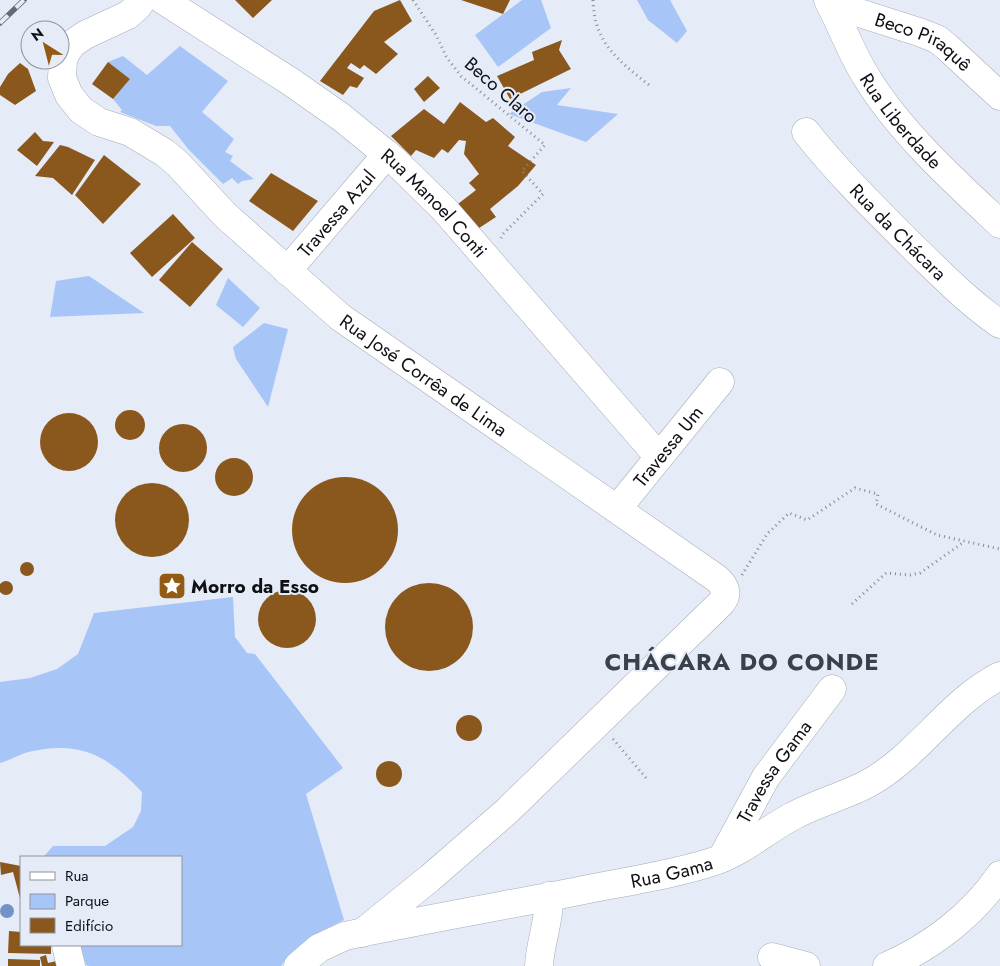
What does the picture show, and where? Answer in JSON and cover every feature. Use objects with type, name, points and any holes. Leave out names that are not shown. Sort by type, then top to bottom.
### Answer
[{"type":"street","name":"Rua José Corrêa de Lima","points":[[142,0],[128,15],[85,34],[72,44],[63,60],[62,68],[65,86],[74,103],[99,122],[120,128],[165,153],[178,164],[225,215],[340,318],[716,578],[725,589]]},
{"type":"street","name":"Rua Manoel Conti","points":[[164,0],[291,82],[341,117],[428,192],[659,457]]},
{"type":"street","name":"Beco Piraquê","points":[[832,7],[853,11],[919,32],[937,40],[1000,96]]},
{"type":"street","name":"Rua Liberdade","points":[[832,7],[850,50],[881,99],[930,156],[1000,224]]},
{"type":"street","name":"Rua da Chácara","points":[[806,132],[862,197],[963,296],[1000,324]]},
{"type":"street","name":"Travessa Azul","points":[[287,271],[386,154]]},
{"type":"street","name":"Travessa Um","points":[[616,510],[720,382]]},
{"type":"street","points":[[362,933],[499,819],[721,603],[725,596],[725,589]]},
{"type":"street","name":"Rua Gama","points":[[298,966],[319,948],[345,936],[652,876],[722,858],[748,845],[795,815],[858,788],[882,775],[914,749],[973,692],[1000,676]]},
{"type":"street","name":"Travessa Gama","points":[[722,858],[766,777],[832,689]]},
{"type":"street","points":[[887,966],[921,948],[946,930],[977,903],[1000,875]]},
{"type":"street","points":[[539,966],[542,939],[549,916],[549,896]]},
{"type":"street","points":[[66,946],[71,966]]},
{"type":"street","points":[[772,957],[806,966]]},
{"type":"path","name":"Beco Claro","points":[[413,0],[436,35],[453,68],[545,145],[522,171],[543,194],[502,234],[491,262]]},
{"type":"path","points":[[592,0],[595,20],[603,41],[618,60],[649,85]]},
{"type":"path","points":[[725,589],[736,584],[767,534],[789,513],[807,520],[855,488],[878,494],[876,504],[945,538],[1000,549]]},
{"type":"path","points":[[852,604],[886,573],[910,575],[920,573],[967,541]]},
{"type":"path","points":[[599,723],[647,779]]},
{"type":"green space","points":[[522,0],[541,0],[551,28],[498,67],[475,35]]},
{"type":"green space","points":[[637,0],[670,0],[687,31],[677,43],[648,20]]},
{"type":"green space","points":[[180,46],[228,81],[202,112],[234,139],[225,152],[233,156],[230,161],[254,179],[242,181],[238,184],[232,178],[223,184],[189,150],[170,126],[156,126],[120,112],[122,110],[113,99],[130,79],[108,62],[123,56],[147,75]]},
{"type":"green space","points":[[571,88],[557,105],[618,114],[586,142],[509,114],[542,92]]},
{"type":"green space","points":[[89,276],[144,313],[50,317],[56,281]]},
{"type":"green space","points":[[228,278],[260,308],[243,327],[216,305]]},
{"type":"green space","points":[[264,323],[288,329],[268,407],[236,359],[233,347]]},
{"type":"green space","points":[[233,597],[235,637],[247,653],[255,654],[343,768],[306,794],[344,920],[301,945],[281,966],[86,965],[79,946],[182,946],[182,856],[45,855],[53,846],[105,846],[133,827],[141,811],[142,792],[118,769],[94,755],[80,750],[50,748],[24,753],[0,763],[0,682],[30,678],[57,669],[78,654],[94,613]]},
{"type":"building","points":[[235,0],[272,0],[253,18]]},
{"type":"building","points":[[400,0],[412,21],[384,42],[398,54],[376,74],[364,65],[360,69],[351,63],[347,68],[364,78],[357,88],[350,86],[343,95],[320,81],[374,11]]},
{"type":"building","points":[[461,0],[510,0],[503,14]]},
{"type":"building","points":[[562,40],[559,50],[571,69],[510,99],[497,76],[534,60],[532,52]]},
{"type":"building","points":[[108,62],[130,79],[113,99],[92,84]]},
{"type":"building","points":[[20,63],[20,70],[28,70],[36,91],[15,105],[0,95],[0,87],[8,74]]},
{"type":"building","points":[[428,76],[440,88],[424,102],[414,89]]},
{"type":"building","points":[[460,102],[486,122],[493,118],[515,137],[508,146],[536,165],[518,186],[490,209],[496,217],[473,232],[454,207],[476,190],[469,183],[479,174],[464,154],[466,141],[459,140],[448,153],[442,149],[434,158],[416,150],[411,156],[391,136],[424,109],[444,124]]},
{"type":"building","points":[[35,132],[43,141],[54,142],[37,166],[17,150]]},
{"type":"building","points":[[60,145],[95,160],[72,195],[53,178],[35,176]]},
{"type":"building","points":[[104,155],[141,184],[103,224],[75,195]]},
{"type":"building","points":[[271,173],[318,201],[293,231],[249,201]]},
{"type":"building","points":[[173,214],[195,238],[152,277],[130,253]]},
{"type":"building","points":[[192,242],[223,269],[190,307],[159,280]]},
{"type":"building","points":[[130,410],[141,414],[145,425],[141,436],[130,440],[119,436],[115,425],[119,414]]},
{"type":"building","points":[[63,413],[75,413],[90,421],[98,436],[98,448],[90,463],[75,471],[63,471],[48,463],[40,448],[40,436],[48,421]]},
{"type":"building","points":[[183,424],[192,426],[200,431],[205,439],[207,448],[205,457],[200,465],[192,470],[183,472],[174,470],[166,465],[161,457],[159,448],[161,439],[166,431],[174,426]]},
{"type":"building","points":[[234,458],[247,464],[253,477],[247,490],[234,496],[221,490],[215,477],[221,464]]},
{"type":"building","points":[[345,477],[365,481],[382,493],[394,510],[398,530],[394,550],[382,567],[365,579],[345,583],[325,579],[308,567],[296,550],[292,530],[296,510],[308,493],[325,481]]},
{"type":"building","points":[[152,483],[166,486],[178,494],[186,506],[189,520],[186,534],[178,546],[166,554],[152,557],[138,554],[126,546],[118,534],[115,520],[118,506],[126,494],[138,486]]},
{"type":"building","points":[[27,562],[32,564],[34,569],[32,574],[27,576],[22,574],[20,569],[22,564]]},
{"type":"building","points":[[6,581],[11,583],[13,588],[11,593],[6,595],[1,593],[-1,588],[1,583]]},
{"type":"building","points":[[420,583],[438,583],[454,590],[466,602],[473,618],[473,636],[466,652],[454,664],[438,671],[420,671],[404,664],[392,652],[385,636],[385,618],[392,602],[404,590]]},
{"type":"building","points":[[287,590],[303,595],[311,603],[316,619],[311,635],[303,643],[287,648],[271,643],[263,635],[258,619],[263,603],[271,595]]},
{"type":"building","points":[[469,715],[478,719],[482,728],[478,737],[469,741],[460,737],[456,728],[460,719]]},
{"type":"building","points":[[389,761],[398,765],[402,774],[398,783],[389,787],[380,783],[376,774],[380,765]]},
{"type":"building","points":[[0,862],[20,866],[20,898],[13,872],[1,875]]},
{"type":"building","points":[[9,931],[20,932],[20,946],[51,946],[51,954],[8,953]]},
{"type":"building","points":[[46,955],[48,963],[60,960],[61,966],[42,966],[40,957]]},
{"type":"building","points":[[8,959],[40,960],[40,966],[8,966]]},
{"type":"railway","points":[[0,23],[24,0]]},
{"type":"place","name":"Morro da Esso","points":[[172,586]]},
{"type":"district","name":"CHÁCARA DO CONDE","points":[[742,661]]}]
